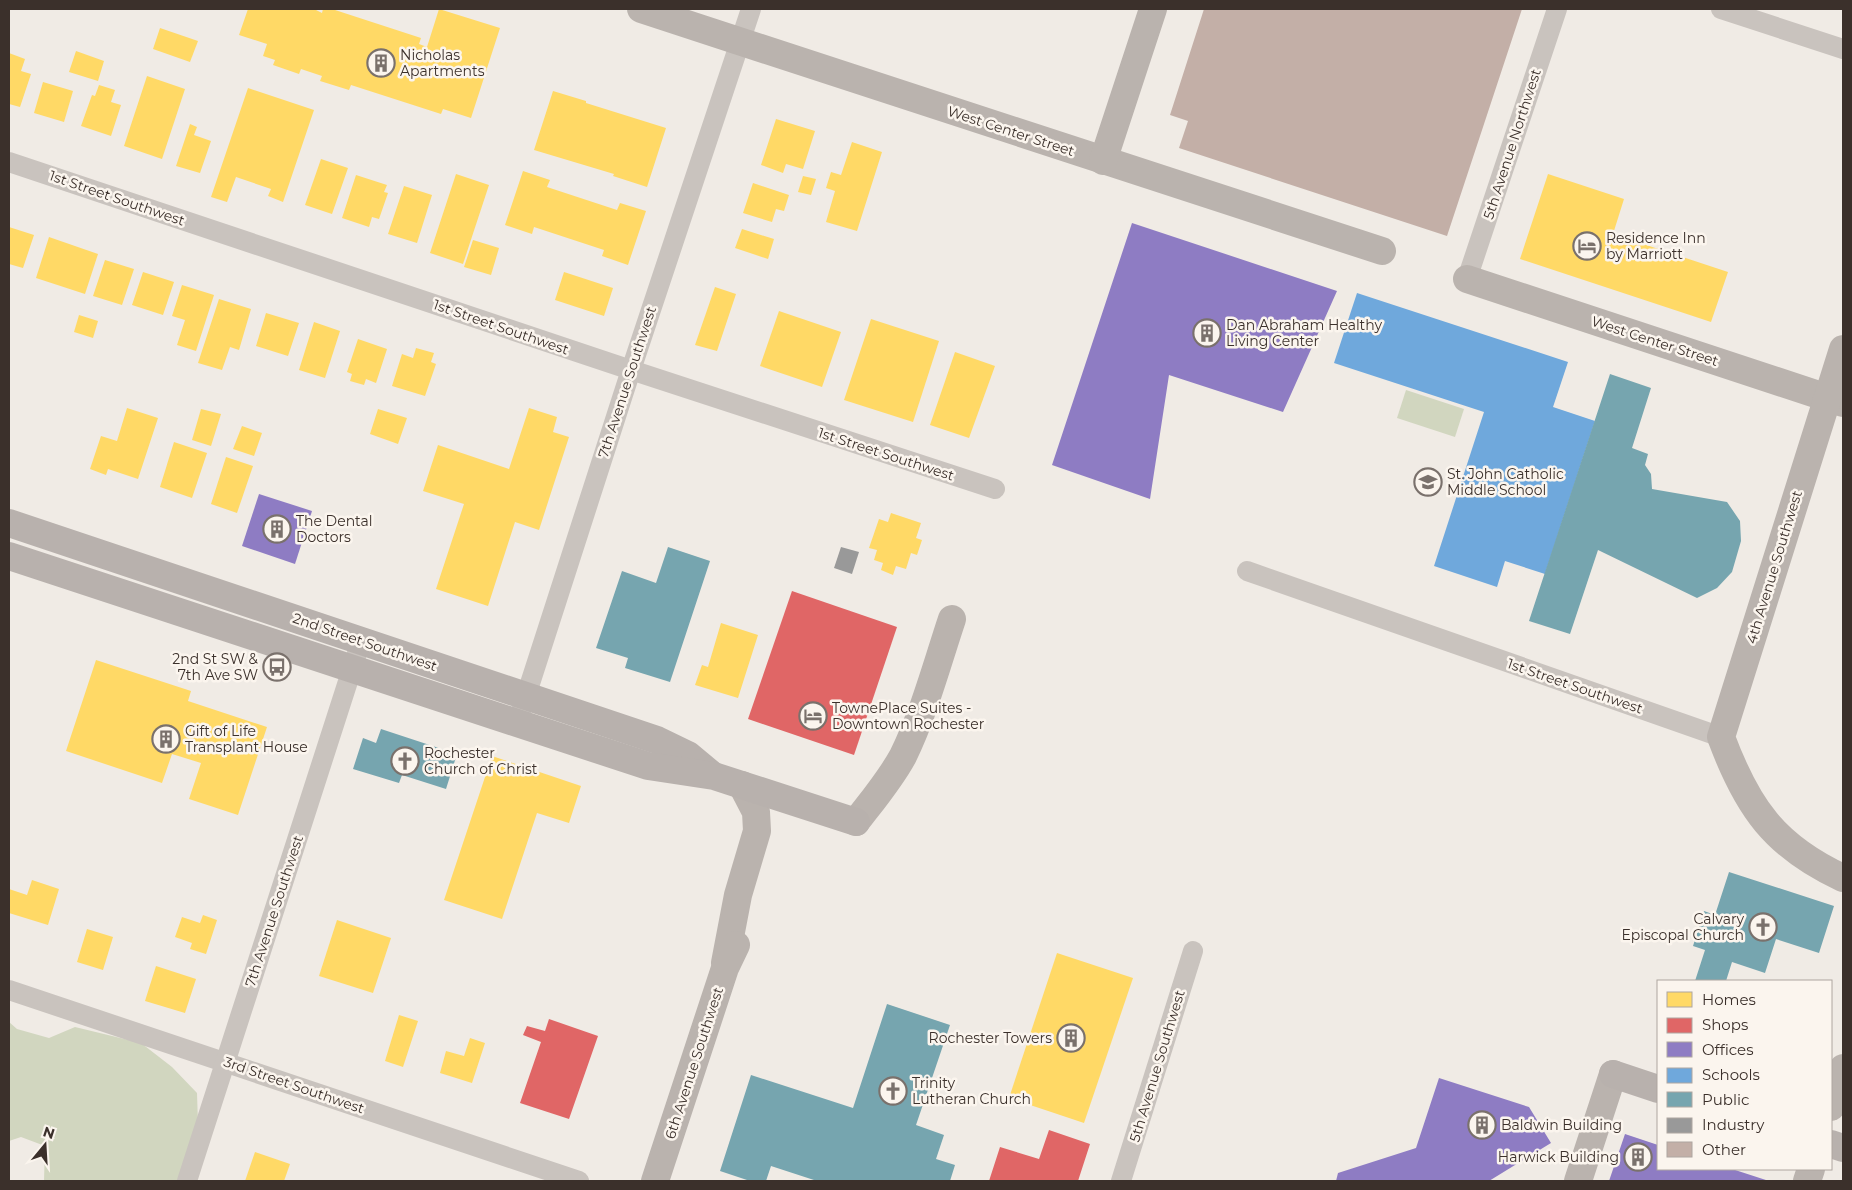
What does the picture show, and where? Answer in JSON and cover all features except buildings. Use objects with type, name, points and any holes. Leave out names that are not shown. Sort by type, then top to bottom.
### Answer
[{"type":"main road","name":"2nd Street Southwest","points":[[9,523],[657,740],[688,755],[714,776]]},
{"type":"main road","name":"2nd Street Southwest","points":[[9,556],[351,670],[648,766],[714,776],[856,822]]},
{"type":"main road","points":[[1613,1074],[1657,1089]]},
{"type":"street","name":"West Center Street","points":[[641,9],[1382,251]]},
{"type":"street","name":"7th Avenue Southwest","points":[[517,724],[631,370],[752,9]]},
{"type":"street","points":[[1103,161],[1154,9]]},
{"type":"street","name":"5th Avenue Northwest","points":[[1468,279],[1557,9]]},
{"type":"street","points":[[1721,9],[1843,50]]},
{"type":"street","name":"1st Street Southwest","points":[[9,162],[631,370],[995,489]]},
{"type":"street","name":"West Center Street","points":[[1468,279],[1835,400]]},
{"type":"street","name":"4th Avenue Southwest","points":[[1721,737],[1835,400],[1843,349]]},
{"type":"street","name":"1st Street Southwest","points":[[1246,571],[1721,737]]},
{"type":"street","points":[[856,822],[886,784],[902,757],[952,618]]},
{"type":"street","name":"7th Avenue Southwest","points":[[187,1181],[361,641]]},
{"type":"street","points":[[1721,737],[1740,783],[1761,817],[1778,836],[1795,850],[1817,865],[1843,878]]},
{"type":"street","name":"6th Avenue Southwest","points":[[655,1181],[730,956],[736,907],[757,831],[756,812],[742,785]]},
{"type":"street","name":"5th Avenue Southwest","points":[[1121,1181],[1193,951]]},
{"type":"street","name":"3rd Street Southwest","points":[[9,990],[579,1181]]},
{"type":"street","points":[[1832,1104],[1843,1068]]},
{"type":"street","points":[[1578,1181],[1613,1074]]},
{"type":"green space","points":[[1406,390],[1464,409],[1455,437],[1397,418]]},
{"type":"green space","points":[[9,1022],[17,1029],[49,1038],[75,1027],[141,1043],[172,1067],[197,1093],[198,1124],[178,1181],[44,1181],[45,1146],[21,1137],[9,1141]]},
{"type":"place","name":"Nicholas Apartments","points":[[381,63]]},
{"type":"place","name":"Residence Inn by Marriott","points":[[1587,246]]},
{"type":"place","name":"Dan Abraham Healthy Living Center","points":[[1207,333]]},
{"type":"place","name":"St. John Catholic Middle School","points":[[1428,482]]},
{"type":"place","name":"The Dental Doctors","points":[[277,529]]},
{"type":"place","name":"2nd St SW & 7th Ave SW","points":[[277,667]]},
{"type":"place","name":"TownePlace Suites - Downtown Rochester","points":[[813,716]]},
{"type":"place","name":"Gift of Life Transplant House","points":[[166,739]]},
{"type":"place","name":"Rochester Church of Christ","points":[[405,761]]},
{"type":"place","name":"Calvary Episcopal Church","points":[[1763,927]]},
{"type":"place","name":"Rochester Towers","points":[[1071,1038]]},
{"type":"place","name":"Trinity Lutheran Church","points":[[893,1091]]},
{"type":"place","name":"Baldwin Building","points":[[1482,1125]]},
{"type":"place","name":"Harwick Building","points":[[1638,1157]]}]
